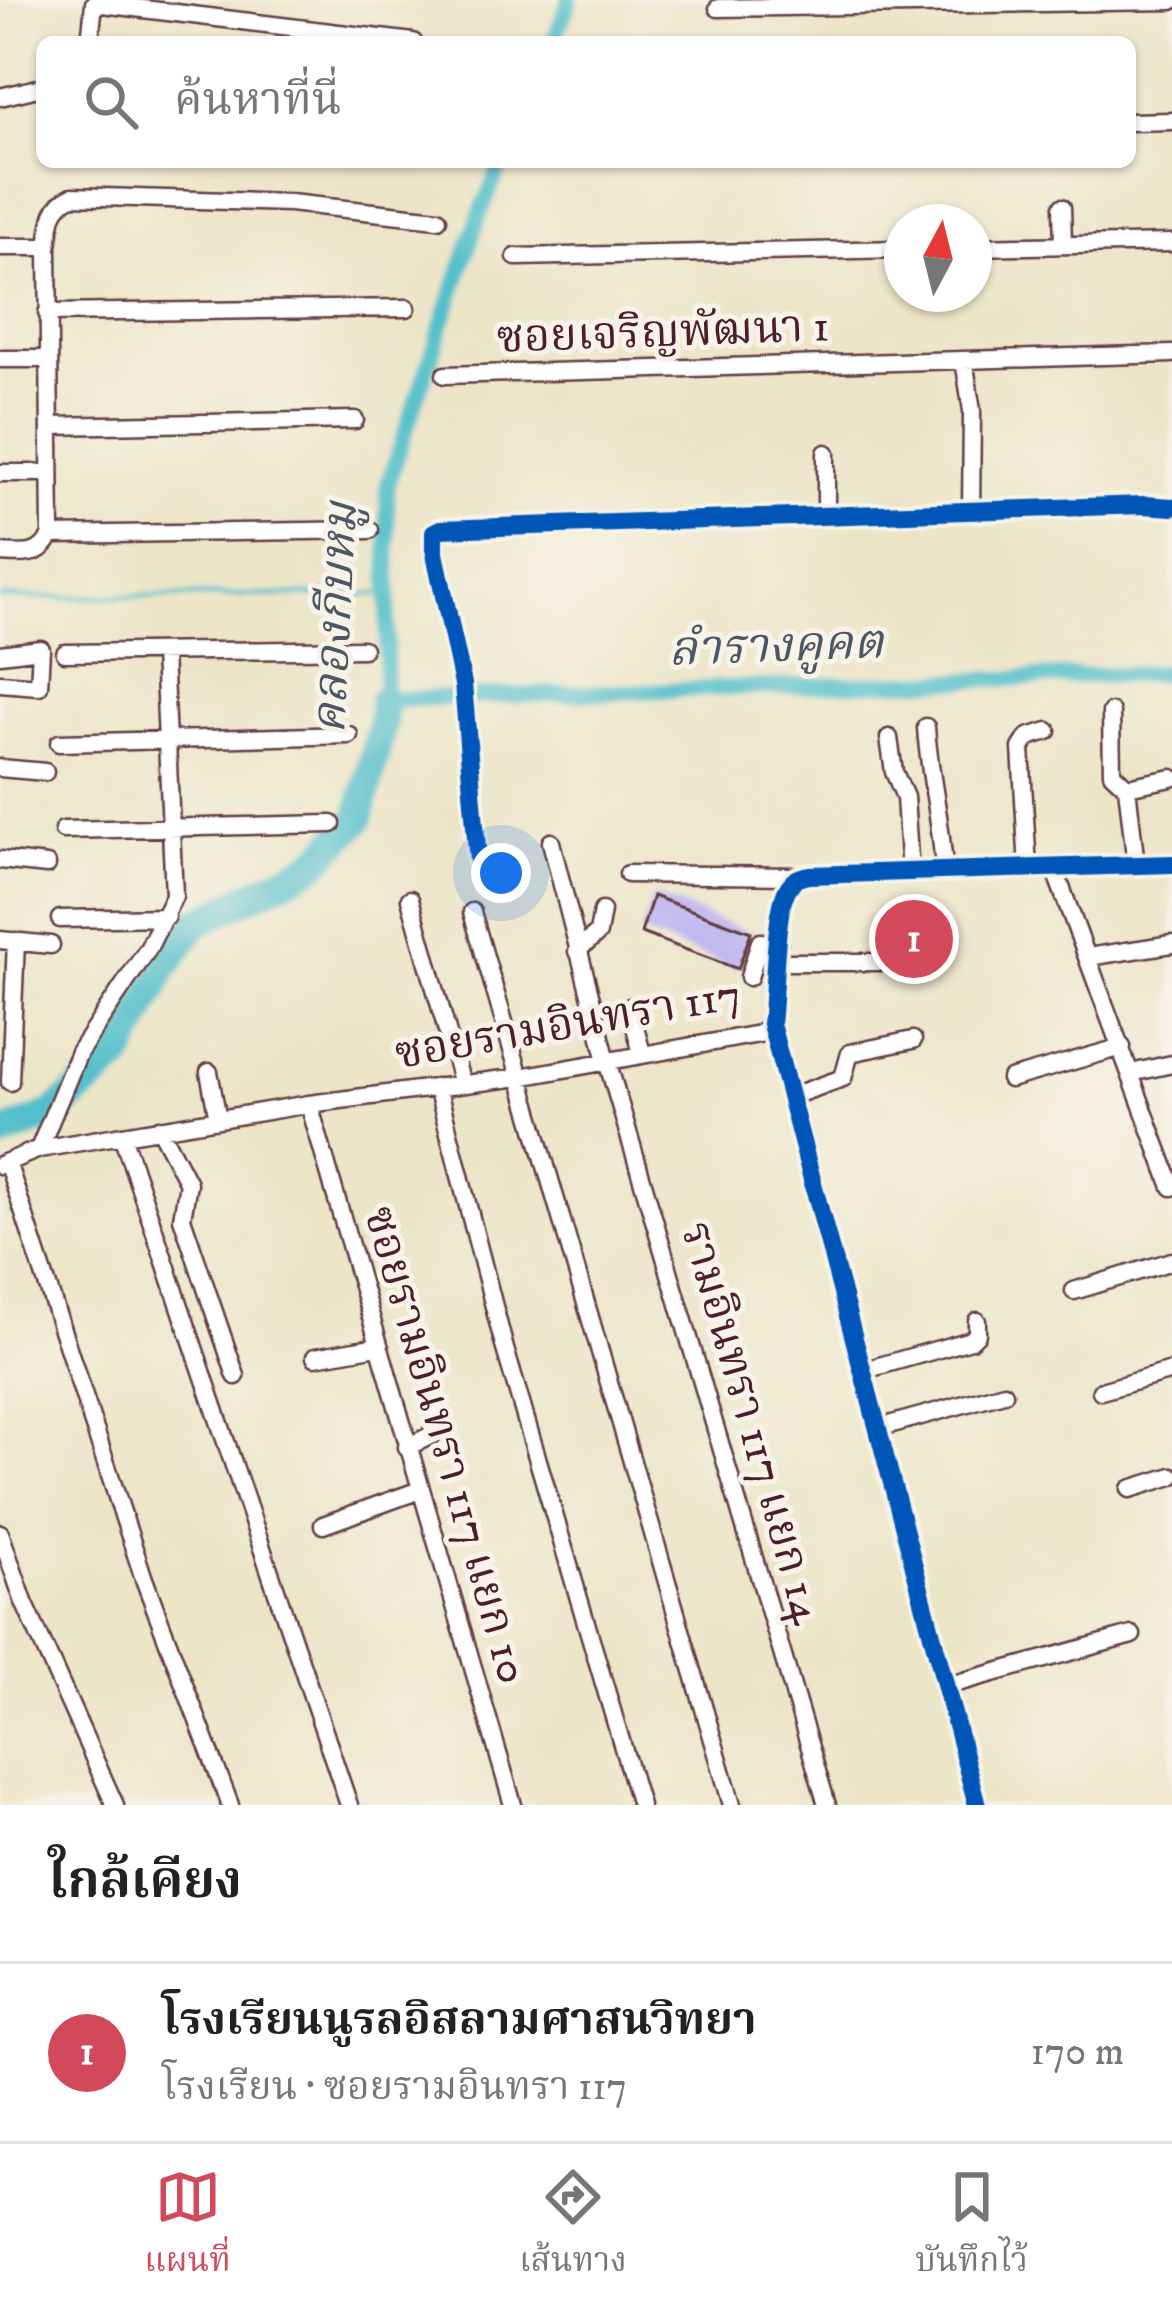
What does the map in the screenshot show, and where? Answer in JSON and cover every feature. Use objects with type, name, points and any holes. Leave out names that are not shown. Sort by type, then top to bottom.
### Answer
[{"type":"street","points":[[718,8],[1172,2]]},
{"type":"street","points":[[91,36],[94,3],[362,36]]},
{"type":"street","points":[[0,97],[36,88]]},
{"type":"street","points":[[1136,122],[1172,121]]},
{"type":"street","points":[[0,554],[34,554],[46,547],[51,535],[48,247],[59,202],[72,196],[290,203],[438,219]]},
{"type":"street","points":[[1062,207],[1063,245]]},
{"type":"street","points":[[992,247],[1172,243]]},
{"type":"street","points":[[0,247],[48,247]]},
{"type":"street","points":[[516,257],[884,249]]},
{"type":"street","points":[[47,314],[407,308]]},
{"type":"street","name":"ซอยเจริญพัฒนา 1","points":[[445,375],[1172,355]]},
{"type":"street","points":[[0,359],[47,359]]},
{"type":"street","points":[[964,360],[972,411],[971,512]]},
{"type":"street","points":[[50,426],[356,419]]},
{"type":"street","points":[[826,453],[826,518]]},
{"type":"street","points":[[0,473],[48,473]]},
{"type":"street","points":[[478,861],[463,684],[434,532],[1172,507]]},
{"type":"street","points":[[51,535],[370,530]]},
{"type":"street","points":[[0,654],[40,649],[39,686],[0,683]]},
{"type":"street","points":[[65,653],[364,649]]},
{"type":"street","points":[[39,1149],[79,1052],[166,917],[174,896],[163,652]]},
{"type":"street","points":[[1111,712],[1112,773],[1127,788],[1136,865]]},
{"type":"street","points":[[926,727],[944,872]]},
{"type":"street","points":[[1028,869],[1021,748],[1028,736],[1048,731]]},
{"type":"street","points":[[59,743],[349,735]]},
{"type":"street","points":[[889,738],[894,772],[905,797],[910,873]]},
{"type":"street","points":[[0,768],[45,772]]},
{"type":"street","points":[[1127,788],[1172,778]]},
{"type":"street","points":[[63,830],[332,824]]},
{"type":"street","name":"รามอินทรา 117 แยก 14","points":[[551,842],[607,1060],[827,1805]]},
{"type":"street","points":[[0,860],[47,865]]},
{"type":"street","points":[[628,874],[799,876],[1172,865]]},
{"type":"street","points":[[1054,868],[1171,1176]]},
{"type":"street","name":"ซอยรามอินทรา 117","points":[[3,1163],[39,1149],[159,1128],[520,1077],[759,1034],[771,1024],[784,895],[799,876]]},
{"type":"street","points":[[410,899],[462,1084]]},
{"type":"street","points":[[577,951],[598,933],[602,911]]},
{"type":"street","points":[[472,912],[732,1805]]},
{"type":"street","points":[[60,920],[166,917]]},
{"type":"street","points":[[10,1082],[8,940],[51,945]]},
{"type":"street","points":[[749,977],[760,942],[778,953],[901,962]]},
{"type":"street","points":[[1088,958],[1172,944]]},
{"type":"street","points":[[630,1007],[642,1054]]},
{"type":"street","points":[[771,1024],[977,1805]]},
{"type":"street","points":[[792,1096],[843,1078],[850,1053],[914,1040]]},
{"type":"street","points":[[1010,1079],[1122,1047]]},
{"type":"street","points":[[1132,1073],[1172,1064]]},
{"type":"street","points":[[209,1072],[218,1119]]},
{"type":"street","points":[[437,1088],[505,1349],[640,1805]]},
{"type":"street","name":"ซอยรามอินทรา 117 แยก 10","points":[[309,1104],[513,1805]]},
{"type":"street","points":[[159,1128],[188,1184],[182,1219],[236,1376]]},
{"type":"street","points":[[122,1135],[349,1805]]},
{"type":"street","points":[[3,1163],[144,1579],[230,1805]]},
{"type":"street","points":[[1074,1291],[1172,1262]]},
{"type":"street","points":[[865,1370],[971,1340],[977,1334],[977,1321]]},
{"type":"street","points":[[315,1357],[378,1346]]},
{"type":"street","points":[[1101,1391],[1172,1371]]},
{"type":"street","points":[[878,1428],[1004,1393]]},
{"type":"street","points":[[407,1447],[432,1435],[434,1411]]},
{"type":"street","points":[[1130,1489],[1172,1476]]},
{"type":"street","points":[[323,1525],[420,1490]]},
{"type":"street","points":[[0,1533],[23,1602],[115,1805]]},
{"type":"street","points":[[946,1686],[1132,1635]]},
{"type":"building","points":[[653,896],[751,932],[738,969],[641,933]]},
{"type":"waterway","name":"คลองกีบหมู","points":[[555,36],[570,0]]},
{"type":"waterway","name":"ลำรางคูคต","points":[[499,168],[387,486],[384,700],[1172,673]]},
{"type":"waterway","points":[[0,598],[389,594]]},
{"type":"waterway","name":"คลองกีบหมู","points":[[0,1136],[53,1114],[120,1057],[163,970],[196,923],[314,864],[359,819],[384,700]]},
{"type":"cycle path","points":[[478,861],[463,684],[434,532],[1172,507]]},
{"type":"cycle path","points":[[977,1805],[771,1024],[783,902],[793,881],[809,875],[1172,864]]},
{"type":"place","name":"โรงเรียนนูรลอิสลามศาสนวิทยา","points":[[914,939]]}]
